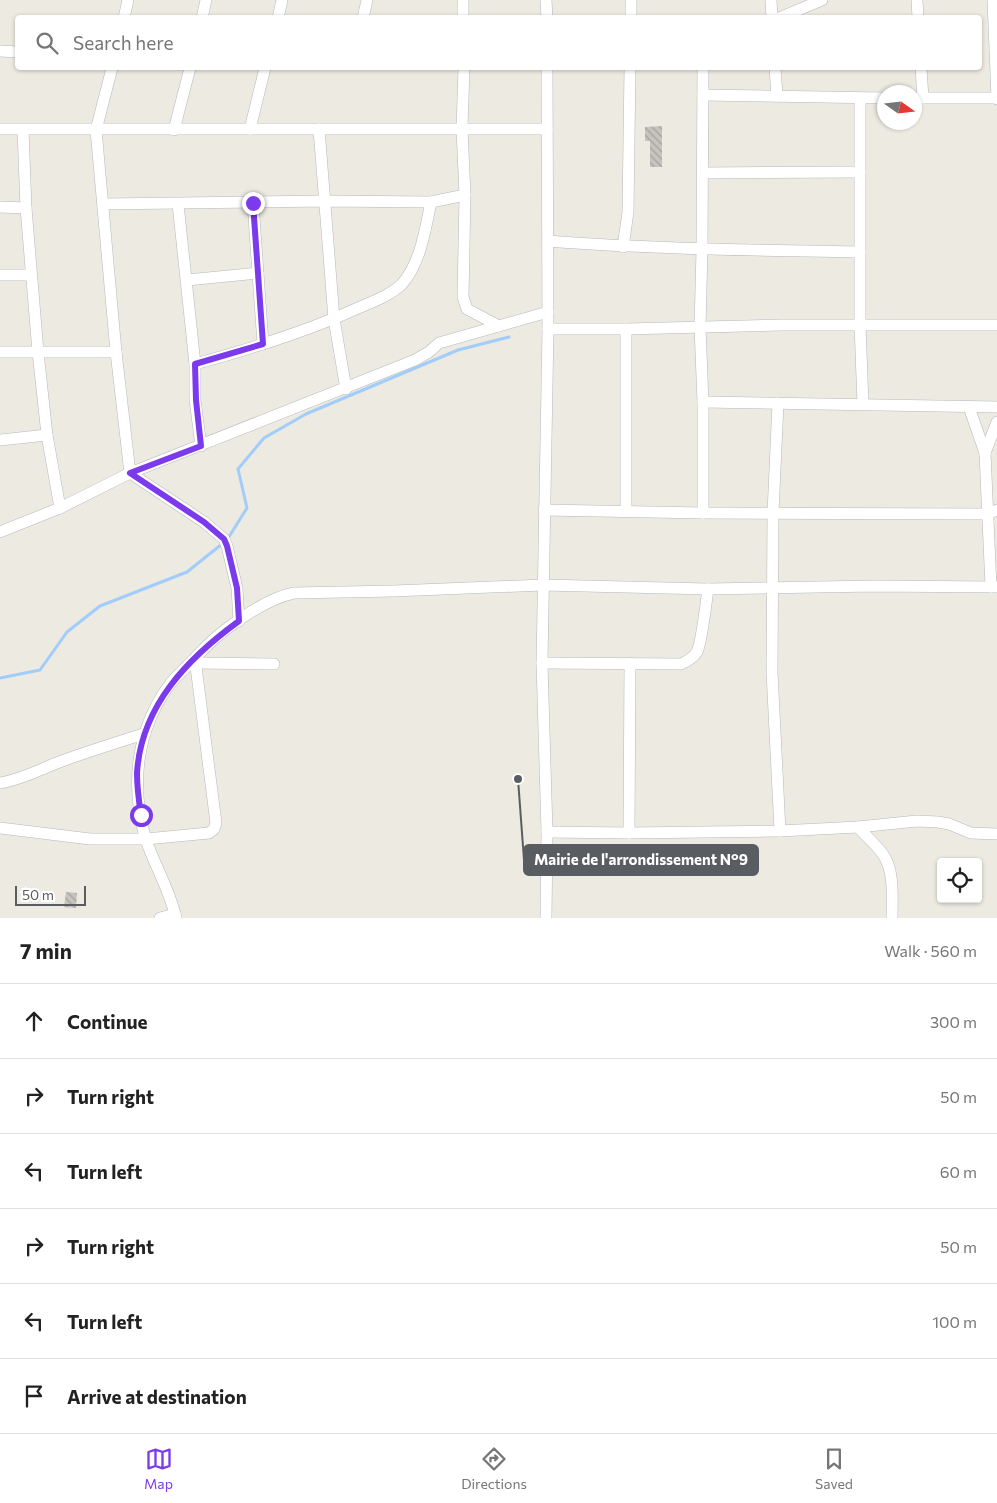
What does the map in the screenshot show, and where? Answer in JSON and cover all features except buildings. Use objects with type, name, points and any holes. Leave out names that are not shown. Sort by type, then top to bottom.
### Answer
[{"type":"street","points":[[125,15],[128,0]]},
{"type":"street","points":[[203,15],[206,0]]},
{"type":"street","points":[[279,15],[282,0]]},
{"type":"street","points":[[364,15],[367,0]]},
{"type":"street","points":[[463,0],[463,15]]},
{"type":"street","points":[[546,0],[547,15]]},
{"type":"street","points":[[631,0],[631,15]]},
{"type":"street","points":[[772,0],[772,15]]},
{"type":"street","points":[[787,15],[822,0]]},
{"type":"street","points":[[917,0],[918,15]]},
{"type":"street","points":[[922,98],[996,98],[993,0]]},
{"type":"street","points":[[0,51],[15,52]]},
{"type":"street","points":[[111,70],[96,130],[116,352],[130,473],[204,522],[224,539],[237,588],[239,621]]},
{"type":"street","points":[[174,130],[189,70]]},
{"type":"street","points":[[250,129],[265,70]]},
{"type":"street","points":[[464,70],[462,129],[465,195],[463,297],[465,305],[471,311],[499,326]]},
{"type":"street","points":[[546,918],[547,832],[542,663],[548,329],[547,70]]},
{"type":"street","points":[[623,247],[628,212],[630,70]]},
{"type":"street","points":[[702,513],[703,402],[700,327],[703,70]]},
{"type":"street","points":[[775,70],[777,96]]},
{"type":"street","points":[[920,85],[921,70]]},
{"type":"street","points":[[703,95],[877,98]]},
{"type":"street","points":[[860,98],[860,325],[863,404]]},
{"type":"street","points":[[319,129],[334,319],[346,389]]},
{"type":"street","points":[[0,130],[547,129]]},
{"type":"street","points":[[23,130],[26,208],[38,352],[47,435],[60,508]]},
{"type":"street","points":[[702,173],[860,172]]},
{"type":"street","points":[[103,204],[325,201],[431,202],[465,195]]},
{"type":"street","points":[[195,364],[263,344],[334,319],[375,301],[403,283],[416,262],[431,202]]},
{"type":"street","points":[[253,203],[263,344]]},
{"type":"street","points":[[178,204],[195,364],[196,400],[201,446]]},
{"type":"street","points":[[0,207],[26,208]]},
{"type":"street","points":[[548,241],[623,247],[702,250],[860,252]]},
{"type":"street","points":[[187,280],[258,273]]},
{"type":"street","points":[[0,275],[31,275]]},
{"type":"street","points":[[0,532],[60,508],[130,473],[346,389],[415,360],[440,343],[548,312]]},
{"type":"street","points":[[548,329],[997,325]]},
{"type":"street","points":[[626,329],[626,511]]},
{"type":"street","points":[[0,352],[116,352]]},
{"type":"street","points":[[703,402],[997,406]]},
{"type":"street","points":[[778,404],[773,513],[772,672],[780,831]]},
{"type":"street","points":[[160,918],[175,916],[146,839],[141,815],[137,774],[144,734],[170,685],[196,661],[214,639],[270,601],[294,593],[394,592],[543,585],[708,589],[994,587],[992,512],[985,453],[969,407]]},
{"type":"street","points":[[985,453],[997,422]]},
{"type":"street","points":[[0,440],[47,435]]},
{"type":"street","points":[[544,510],[702,513],[992,512]]},
{"type":"street","points":[[542,663],[682,664],[692,658],[698,648],[708,589]]},
{"type":"street","points":[[196,661],[274,664]]},
{"type":"street","points":[[1,831],[90,839],[146,839],[210,833],[216,826],[196,661]]},
{"type":"street","points":[[629,833],[630,663]]},
{"type":"street","points":[[0,783],[36,773],[81,754],[144,734]]},
{"type":"street","points":[[547,832],[780,831],[858,827],[917,821],[938,822],[971,833],[997,834]]},
{"type":"street","points":[[858,827],[883,854],[888,864],[892,896],[892,918]]},
{"type":"waterway","points":[[227,540],[247,508],[238,469],[264,438],[306,414],[458,350],[509,337]]},
{"type":"waterway","points":[[0,678],[40,670],[67,632],[100,606],[187,572],[222,544]]},
{"type":"place","name":"Mairie de l'arrondissement N°9","points":[[518,779]]},
{"type":"route","points":[[141,815],[137,774],[141,746],[149,722],[170,685],[181,672],[214,639],[239,621],[237,588],[224,539],[204,522],[130,473],[201,446],[196,400],[195,364],[263,344],[253,203]]}]
